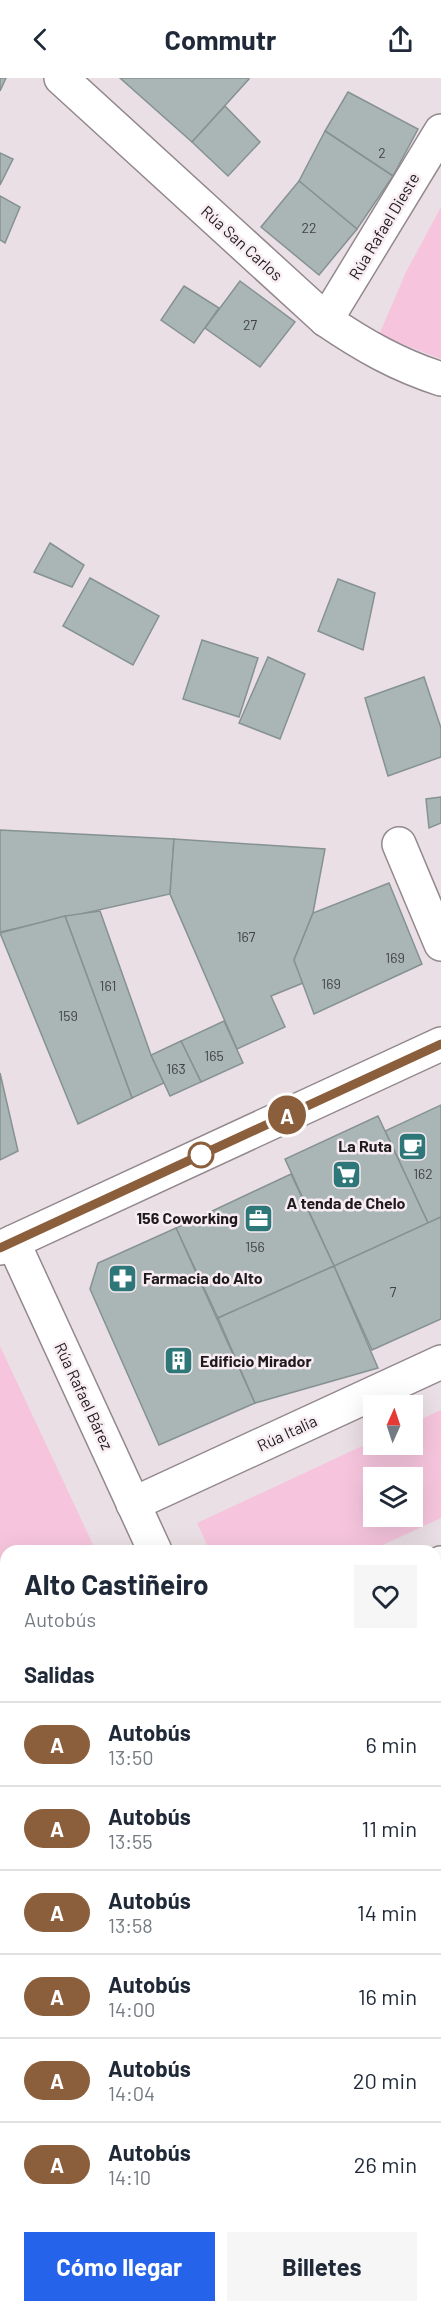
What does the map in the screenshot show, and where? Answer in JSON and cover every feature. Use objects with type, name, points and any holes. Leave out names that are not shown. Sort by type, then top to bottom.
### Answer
[{"type":"street","name":"Rúa San Carlos","points":[[61,78],[327,320],[370,350],[406,368],[441,380]]},
{"type":"street","name":"Rúa Rafael Dieste","points":[[327,320],[441,132]]},
{"type":"street","points":[[399,844],[441,944]]},
{"type":"street","points":[[6,1245],[441,1044]]},
{"type":"street","name":"Rúa Rafael Bárez","points":[[6,1245],[152,1545]]},
{"type":"street","name":"Rúa Italia","points":[[133,1504],[441,1362]]},
{"type":"shaded area","points":[[441,207],[441,359],[379,335],[406,272]]},
{"type":"shaded area","points":[[0,1346],[93,1545],[0,1545]]},
{"type":"shaded area","points":[[441,1410],[441,1518],[423,1526],[423,1467],[363,1467],[363,1527],[422,1527],[383,1545],[207,1545],[197,1523],[363,1446],[363,1455],[423,1455],[423,1418]]},
{"type":"building","points":[[0,78],[6,78],[0,91]]},
{"type":"building","points":[[120,78],[248,78],[249,79],[192,142]]},
{"type":"building","points":[[348,92],[418,129],[393,176],[325,131]]},
{"type":"building","points":[[225,106],[260,142],[228,176],[192,142]]},
{"type":"building","points":[[325,131],[393,176],[357,229],[299,181]]},
{"type":"building","points":[[0,153],[13,159],[0,185]]},
{"type":"building","points":[[299,181],[357,229],[319,275],[261,227]]},
{"type":"building","points":[[0,196],[20,207],[5,243],[0,240]]},
{"type":"building","points":[[240,281],[295,322],[260,367],[205,328]]},
{"type":"building","points":[[184,286],[219,308],[194,343],[161,320]]},
{"type":"building","points":[[50,543],[84,565],[72,587],[34,572]]},
{"type":"building","points":[[90,578],[159,616],[133,665],[63,626]]},
{"type":"building","points":[[338,579],[375,593],[363,650],[318,631]]},
{"type":"building","points":[[202,640],[258,658],[239,717],[183,699]]},
{"type":"building","points":[[268,657],[305,674],[280,739],[239,723]]},
{"type":"building","points":[[424,677],[441,728],[441,757],[388,776],[365,698]]},
{"type":"building","points":[[441,797],[441,823],[429,828],[426,799]]},
{"type":"building","points":[[0,830],[174,839],[170,894],[0,932]]},
{"type":"building","points":[[174,839],[325,849],[313,913],[294,960],[303,983],[271,996],[285,1027],[237,1049],[170,894]]},
{"type":"building","points":[[389,883],[422,964],[314,1014],[294,960],[313,913]]},
{"type":"building","points":[[100,911],[151,1055],[164,1083],[132,1098],[65,916]]},
{"type":"building","points":[[65,916],[132,1098],[78,1124],[0,933]]},
{"type":"building","points":[[224,1021],[243,1063],[201,1082],[181,1041]]},
{"type":"building","points":[[181,1041],[201,1082],[170,1096],[151,1055]]},
{"type":"building","points":[[0,1073],[18,1151],[0,1160]]},
{"type":"building","points":[[441,1105],[441,1217],[428,1223],[385,1131]]},
{"type":"building","points":[[378,1116],[428,1223],[334,1266],[285,1159]]},
{"type":"building","points":[[291,1174],[334,1266],[218,1318],[176,1228]]},
{"type":"building","points":[[441,1217],[441,1319],[372,1350],[334,1266]]},
{"type":"building","name":"Edificio Mirador","points":[[176,1228],[255,1403],[159,1445],[90,1289],[98,1263]]},
{"type":"building","points":[[334,1266],[378,1368],[255,1403],[218,1318]]},
{"type":"bus line","name":"A","points":[[0,1248],[441,1044]]},
{"type":"place","name":"La Ruta","points":[[413,1146]]},
{"type":"place","name":"A tenda de Chelo","points":[[346,1175]]},
{"type":"place","name":"156 Coworking","points":[[259,1218]]},
{"type":"place","name":"Farmacia do Alto","points":[[122,1278]]},
{"type":"place","name":"Edificio Mirador","points":[[179,1361]]}]
